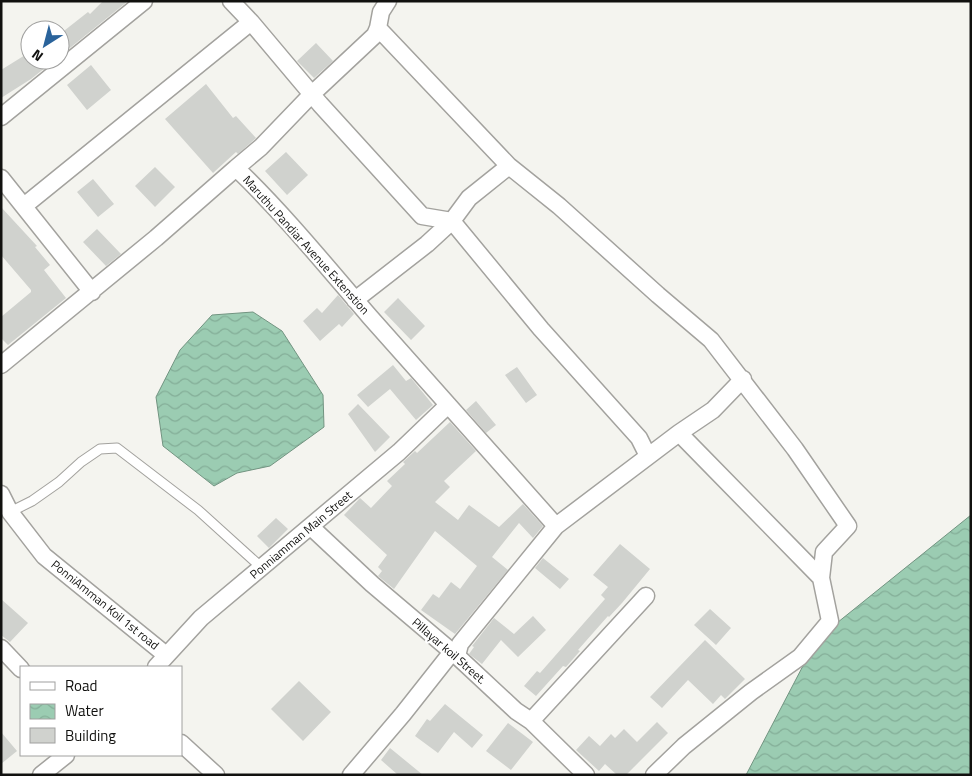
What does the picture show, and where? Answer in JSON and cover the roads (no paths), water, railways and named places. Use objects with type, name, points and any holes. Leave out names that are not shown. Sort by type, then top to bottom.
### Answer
[{"type":"street","points":[[1,117],[144,1]]},
{"type":"street","points":[[231,1],[252,22],[312,94],[422,216],[452,221],[541,329],[639,438],[648,456]]},
{"type":"street","name":"Maruthu Pandiar Avenue Extenstion","points":[[380,4],[378,28],[375,35],[312,94],[261,147],[236,168],[274,207],[556,526]]},
{"type":"street","points":[[24,206],[252,22]]},
{"type":"street","points":[[378,28],[509,166],[559,206],[710,340],[795,449],[848,526],[824,552],[821,578],[830,621],[800,657],[751,692],[684,746],[654,775]]},
{"type":"street","points":[[355,300],[427,244],[452,221],[469,198],[509,166]]},
{"type":"street","points":[[3,360],[92,292],[236,168]]},
{"type":"street","points":[[1,178],[92,292]]},
{"type":"street","points":[[351,775],[454,654],[460,644],[556,526],[712,410],[743,380]]},
{"type":"street","name":"Ponniamman Main Street","points":[[161,661],[201,618],[399,452],[448,404]]},
{"type":"street","points":[[679,433],[821,578]]},
{"type":"street","name":"PonniAmman Koil 1st road","points":[[1,494],[6,511],[44,556],[161,661]]},
{"type":"street","name":"Pillayar koil Street.","points":[[310,527],[516,711],[531,721],[586,775]]},
{"type":"street","points":[[531,721],[646,596]]},
{"type":"street","points":[[1,648],[20,668]]},
{"type":"street","points":[[182,744],[216,775]]},
{"type":"street","points":[[41,775],[65,756]]},
{"type":"lane","points":[[6,511],[32,501],[100,449],[117,448],[198,510],[261,567]]},
{"type":"water","points":[[253,312],[282,331],[323,395],[324,427],[270,466],[237,473],[214,486],[163,446],[156,397],[180,350],[212,315]]},
{"type":"water","points":[[971,515],[971,775],[746,775],[817,639]]}]
